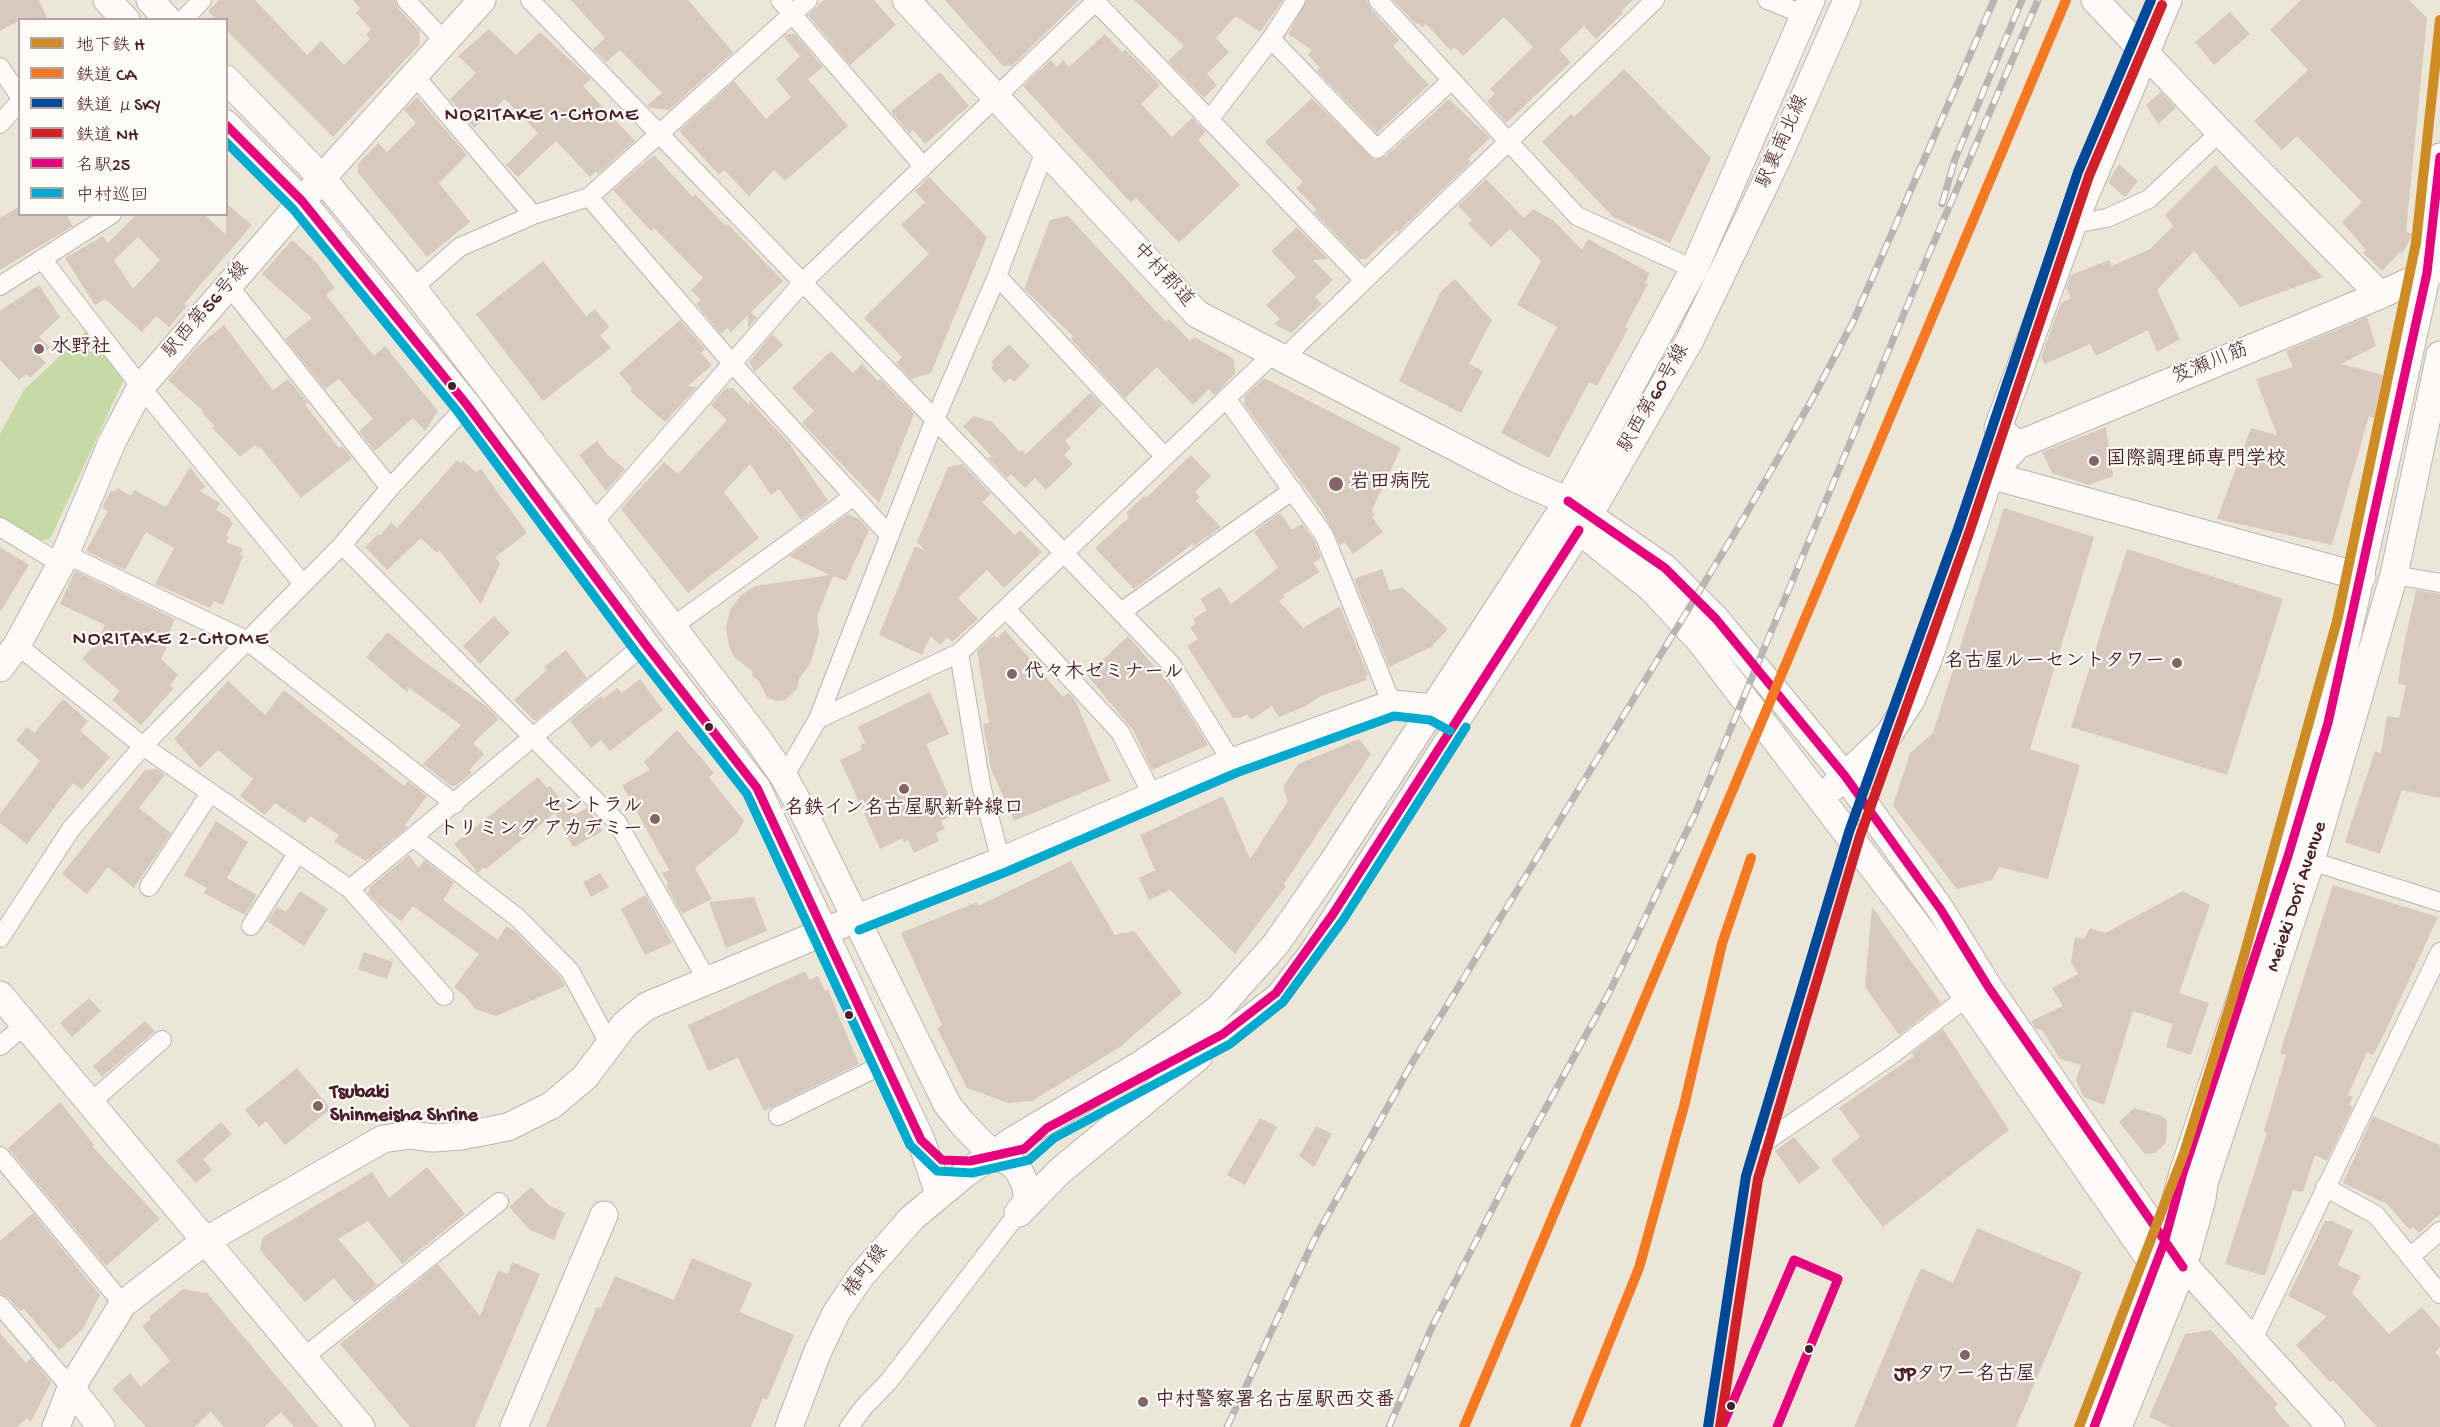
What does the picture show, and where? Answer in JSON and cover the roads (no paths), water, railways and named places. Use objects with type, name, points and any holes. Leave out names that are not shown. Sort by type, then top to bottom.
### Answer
[{"type":"street","points":[[107,0],[124,18]]},
{"type":"street","points":[[150,0],[166,18]]},
{"type":"street","points":[[185,18],[202,0]]},
{"type":"street","points":[[406,0],[446,42]]},
{"type":"street","name":"駅西第56号線","points":[[0,668],[17,645],[63,559],[112,442],[141,387],[322,178],[482,0]]},
{"type":"street","points":[[530,0],[1171,664],[1232,762]]},
{"type":"street","points":[[413,288],[460,248],[533,215],[589,197],[659,133],[786,7],[808,0]]},
{"type":"street","name":"中村郡道","points":[[906,0],[1197,314],[1517,479],[1574,515]]},
{"type":"street","points":[[1209,120],[1271,39],[1296,0]]},
{"type":"street","points":[[1378,0],[1577,216],[1694,269]]},
{"type":"street","points":[[818,719],[959,653],[1226,398],[1280,355],[1364,279],[1655,0]]},
{"type":"street","points":[[1767,0],[1808,8]]},
{"type":"street","name":"駅裏南北線","points":[[1718,282],[1776,161],[1846,0]]},
{"type":"street","points":[[2095,0],[2220,132],[2380,295]]},
{"type":"street","points":[[2018,445],[1998,428],[2073,224],[2168,0]]},
{"type":"street","points":[[594,522],[803,282],[1096,1],[1364,279]]},
{"type":"street","points":[[786,7],[923,166]]},
{"type":"street","name":"駅裏南北線","points":[[1694,269],[1745,147],[1808,8]]},
{"type":"street","points":[[1271,39],[1377,149],[1452,80]]},
{"type":"street","points":[[0,67],[18,96]]},
{"type":"street","points":[[415,76],[533,215]]},
{"type":"street","points":[[228,81],[322,178],[413,288],[756,735],[784,777],[947,1104],[962,1124],[993,1155],[1010,1162],[1019,1171],[1025,1184],[1028,1200],[1018,1214],[889,1381],[863,1408],[849,1427]]},
{"type":"street","points":[[0,124],[18,102]]},
{"type":"street","points":[[2073,224],[2107,219],[2149,200],[2220,132]]},
{"type":"street","points":[[230,134],[302,201],[467,405],[645,644],[757,788],[826,931],[921,1140],[939,1194]]},
{"type":"street","points":[[784,777],[818,719],[935,419],[997,276],[1045,150]]},
{"type":"street","name":"Meieki Dori Avenue","points":[[2118,1427],[2170,1265],[2183,1173],[2288,856],[2328,723],[2433,270],[2440,157]]},
{"type":"street","points":[[589,197],[731,362],[890,536]]},
{"type":"street","points":[[0,286],[109,216]]},
{"type":"street","points":[[42,260],[141,387],[303,584]]},
{"type":"street","name":"駅西第60号線","points":[[1574,515],[1694,269]]},
{"type":"street","name":"笈瀬川筋","points":[[1990,475],[2018,445],[2380,295],[2433,270]]},
{"type":"street","points":[[997,276],[1164,456]]},
{"type":"street","name":"駅西第60号線","points":[[1574,515],[1690,340],[1718,282]]},
{"type":"street","points":[[229,286],[390,488]]},
{"type":"street","name":"Meieki Dori Avenue","points":[[2094,1427],[2202,1199],[2204,1183],[2311,861],[2394,575],[2433,428],[2440,355]]},
{"type":"street","points":[[1226,398],[1324,535],[1392,704]]},
{"type":"street","points":[[0,938],[71,829],[143,746],[342,545],[390,488],[467,405]]},
{"type":"street","points":[[1822,797],[1888,734],[1911,700],[1928,660],[1990,475],[2361,577]]},
{"type":"street","points":[[1121,612],[1293,490]]},
{"type":"street","points":[[672,627],[854,496]]},
{"type":"street","points":[[1574,515],[1665,568],[1716,619],[1845,776],[1941,910],[2170,1265]]},
{"type":"street","points":[[1574,515],[1651,588],[1701,642],[1822,797],[1967,997],[2170,1265],[2215,1302],[2331,1427]]},
{"type":"street","name":"椿町線","points":[[789,1427],[818,1351],[836,1313],[861,1276],[890,1242],[939,1194],[993,1155],[1143,1063],[1218,1009],[1276,944],[1445,715],[1574,515]]},
{"type":"street","points":[[0,528],[63,559],[246,640],[455,804]]},
{"type":"street","points":[[342,545],[617,822],[707,980]]},
{"type":"street","points":[[2394,575],[2440,583]]},
{"type":"street","points":[[1006,609],[1120,732],[1152,794]]},
{"type":"street","points":[[351,889],[535,739],[645,644]]},
{"type":"street","points":[[17,645],[143,746],[351,889],[444,996]]},
{"type":"street","points":[[959,653],[981,785],[1001,861]]},
{"type":"street","points":[[56,1427],[71,1388],[123,1304],[205,1241],[383,1139],[410,1135],[434,1138],[460,1136],[507,1127],[552,1105],[585,1077],[625,1024],[647,1006],[1001,861],[1152,794],[1232,762],[1392,704],[1445,715],[1308,952],[1276,993],[1223,1034],[1186,1068],[1060,1171],[1018,1214]]},
{"type":"street","points":[[149,887],[210,793]]},
{"type":"street","points":[[414,838],[518,918],[570,971],[610,1045]]},
{"type":"street","points":[[251,926],[297,854]]},
{"type":"street","points":[[2311,861],[2440,902]]},
{"type":"street","points":[[2252,1341],[2440,952]]},
{"type":"street","points":[[0,995],[362,1427]]},
{"type":"street","points":[[1765,1142],[1890,1056],[1967,997]]},
{"type":"street","points":[[0,1046],[25,1025]]},
{"type":"street","points":[[921,1140],[942,1160],[970,1161],[1024,1149],[1047,1128],[1223,1034]]},
{"type":"street","points":[[90,1103],[162,1040]]},
{"type":"street","points":[[778,1116],[886,1063]]},
{"type":"street","points":[[0,1156],[123,1304]]},
{"type":"street","points":[[2325,1187],[2376,1215],[2440,1294]]},
{"type":"street","points":[[304,1357],[499,1202]]},
{"type":"street","points":[[514,1427],[604,1215]]},
{"type":"street","points":[[2410,1257],[2440,1231]]},
{"type":"street","points":[[0,1305],[101,1427]]},
{"type":"railway","points":[[1227,1427],[1314,1240],[1412,1063],[1742,521],[1810,403],[1853,322],[1994,0]]},
{"type":"railway","points":[[1942,204],[1955,159],[2022,0]]},
{"type":"railway","points":[[1389,1427],[1432,1327],[1519,1157],[1610,991],[1695,814],[1928,256],[2038,0]]},
{"type":"metro line","name":"H","points":[[2079,1427],[2184,1153],[2232,999],[2337,621],[2416,243],[2440,20]]},
{"type":"rail line","name":"CA","points":[[1464,1427],[2066,0]]},
{"type":"rail line","name":"μSKY","points":[[1708,1427],[1746,1176],[1849,832],[1958,529],[2078,172],[2151,0]]},
{"type":"rail line","name":"NH","points":[[1720,1427],[1758,1179],[1860,836],[1969,533],[2089,176],[2162,5]]},
{"type":"rail line","name":"CA","points":[[1575,1427],[1639,1268],[1684,1106],[1722,944],[1751,858]]},
{"type":"place","name":"水野社","points":[[39,349]]},
{"type":"place","name":"国際調理師専門学校","points":[[2094,461]]},
{"type":"place","name":"岩田病院","points":[[1336,484]]},
{"type":"place","name":"名古屋ルーセントタワー","points":[[2177,663]]},
{"type":"place","name":"代々木ゼミナール","points":[[1012,674]]},
{"type":"place","name":"名鉄イン名古屋駅新幹線口","points":[[904,789]]},
{"type":"place","name":"セントラル トリミング アカデミー","points":[[655,819]]},
{"type":"place","name":"Tsubaki Shinmeisha Shrine","points":[[318,1106]]},
{"type":"place","name":"JPタワー名古屋","points":[[1965,1355]]},
{"type":"place","name":"中村警察署名古屋駅西交番","points":[[1143,1402]]},
{"type":"district","name":"NORITAKE 1-CHOME","points":[[542,117]]},
{"type":"district","name":"NORITAKE 2-CHOME","points":[[171,641]]}]
